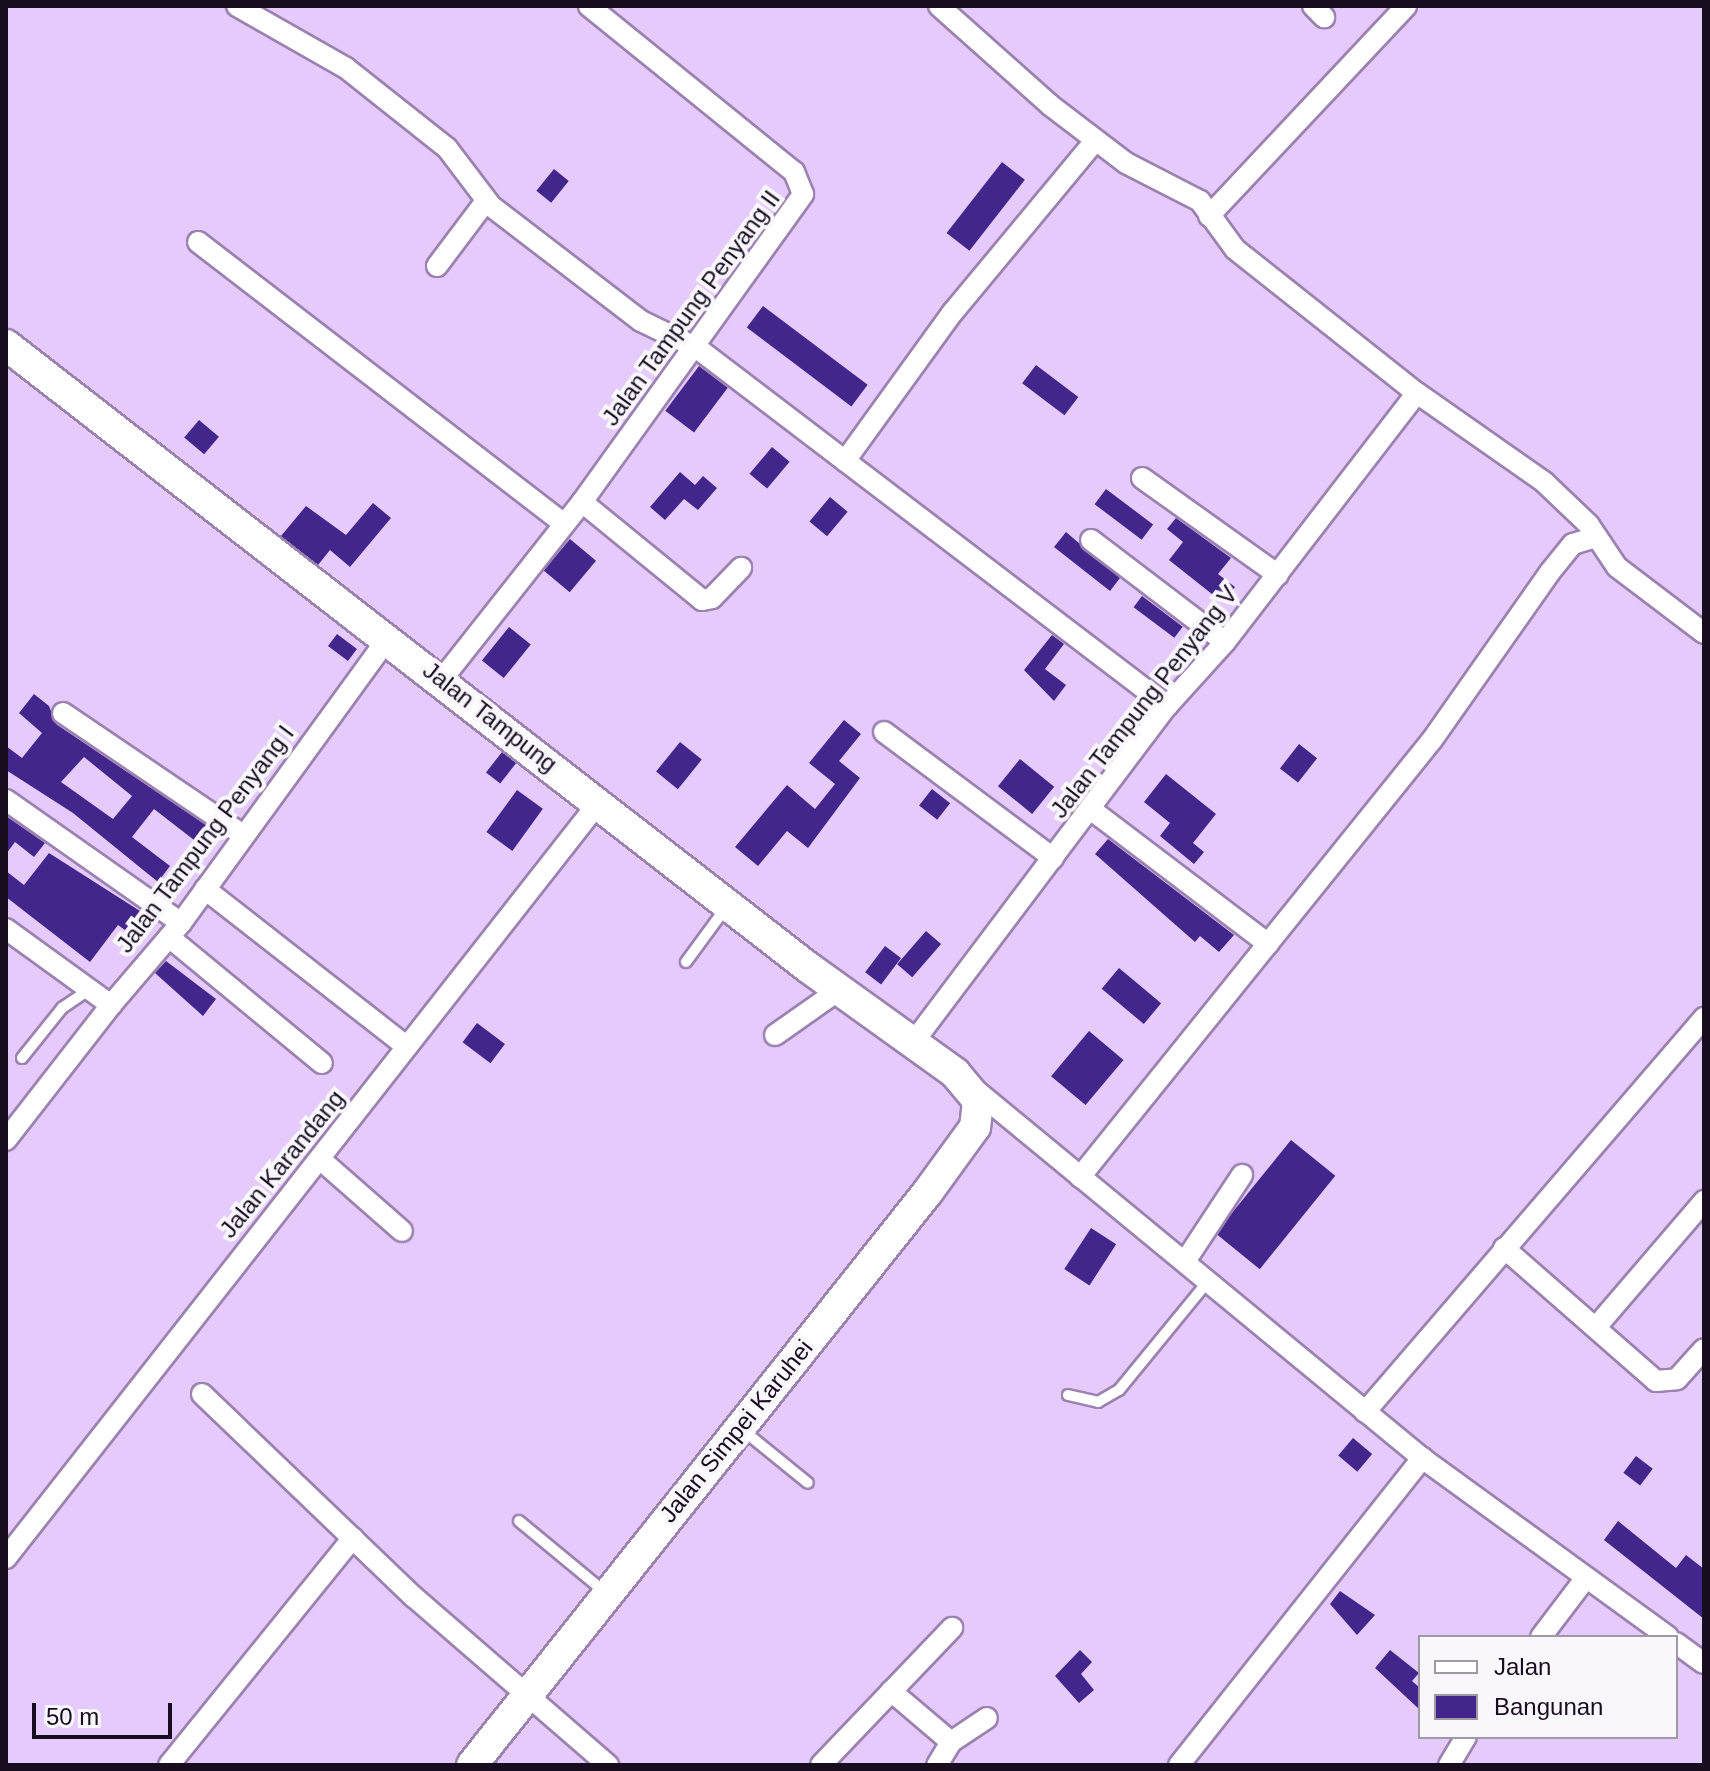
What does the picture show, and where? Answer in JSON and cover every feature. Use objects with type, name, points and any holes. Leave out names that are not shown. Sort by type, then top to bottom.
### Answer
[{"type":"main road","name":"Jalan Tampung","points":[[6,345],[443,678],[839,990],[973,1088]]},
{"type":"main road","name":"Jalan Simpei Karuhei","points":[[472,1765],[966,1140],[978,1117],[973,1088]]},
{"type":"street","points":[[237,6],[346,68],[447,148],[486,201],[641,321],[697,348],[1167,706]]},
{"type":"street","name":"Jalan Tampung Penyang II","points":[[443,678],[582,502],[799,207],[801,184],[589,6]]},
{"type":"street","points":[[939,6],[1095,141],[1191,195],[1235,249],[1417,393],[1544,482],[1596,537],[1617,567],[1704,633]]},
{"type":"street","points":[[1209,216],[1406,6]]},
{"type":"street","points":[[845,461],[953,312],[1095,141]]},
{"type":"street","points":[[437,266],[486,201]]},
{"type":"street","points":[[198,242],[564,524]]},
{"type":"street","name":"Jalan Tampung Penyang V","points":[[912,1044],[1053,858],[1093,811],[1167,706],[1225,642],[1417,393]]},
{"type":"street","points":[[1142,478],[1278,575]]},
{"type":"street","points":[[582,502],[702,600],[712,598],[741,568]]},
{"type":"street","points":[[1080,1177],[1432,740],[1550,572],[1573,544],[1596,537]]},
{"type":"street","points":[[1091,540],[1225,642]]},
{"type":"street","name":"Jalan Tampung Penyang I","points":[[111,1005],[175,930],[388,638]]},
{"type":"street","points":[[63,713],[243,835]]},
{"type":"street","points":[[884,732],[1053,858]]},
{"type":"street","points":[[6,800],[175,930],[322,1063]]},
{"type":"street","name":"Jalan Karandang","points":[[6,1558],[599,802]]},
{"type":"street","points":[[1093,811],[1268,944]]},
{"type":"street","points":[[205,889],[407,1047]]},
{"type":"street","points":[[6,929],[111,1005],[6,1140]]},
{"type":"street","points":[[775,1035],[790,1018],[839,990]]},
{"type":"street","points":[[1365,1412],[1704,1018]]},
{"type":"street","points":[[973,1088],[1186,1260],[1422,1458],[1665,1635]]},
{"type":"street","points":[[320,1159],[402,1231]]},
{"type":"street","points":[[1186,1260],[1242,1175]]},
{"type":"street","points":[[1597,1326],[1704,1201]]},
{"type":"street","points":[[1504,1248],[1667,1385],[1704,1349]]},
{"type":"street","points":[[202,1394],[353,1538],[608,1765]]},
{"type":"street","points":[[1179,1765],[1422,1458]]},
{"type":"street","points":[[169,1765],[353,1538]]},
{"type":"street","points":[[1543,1635],[1585,1579]]},
{"type":"street","points":[[821,1765],[952,1628]]},
{"type":"street","points":[[1678,1644],[1704,1663]]},
{"type":"street","points":[[891,1691],[951,1742]]},
{"type":"street","points":[[937,1765],[951,1742],[987,1718]]},
{"type":"street","points":[[1449,1765],[1465,1739]]},
{"type":"lane","points":[[686,962],[729,904]]},
{"type":"lane","points":[[22,1058],[62,1008],[89,990]]},
{"type":"lane","points":[[1068,1395],[1088,1402],[1109,1398],[1209,1279]]},
{"type":"lane","points":[[739,1427],[808,1483]]},
{"type":"lane","points":[[519,1521],[606,1593]]},
{"type":"building","points":[[1002,162],[1025,180],[969,251],[947,233]]},
{"type":"building","points":[[554,169],[569,181],[551,203],[536,191]]},
{"type":"building","points":[[763,306],[868,385],[851,406],[747,328]]},
{"type":"building","points":[[1036,365],[1078,397],[1064,415],[1022,383]]},
{"type":"building","points":[[699,366],[728,388],[694,432],[665,411]]},
{"type":"building","points":[[199,420],[219,437],[204,454],[184,438]]},
{"type":"building","points":[[772,447],[790,462],[767,489],[750,474]]},
{"type":"building","points":[[680,472],[695,485],[703,476],[717,488],[698,510],[684,499],[665,520],[650,507]]},
{"type":"building","points":[[1106,489],[1153,525],[1142,540],[1095,504]]},
{"type":"building","points":[[830,497],[848,512],[827,536],[809,522]]},
{"type":"building","points":[[373,503],[391,518],[350,567],[330,550],[318,565],[281,536],[306,506],[346,535]]},
{"type":"building","points":[[1176,518],[1231,558],[1218,574],[1235,587],[1222,602],[1169,560],[1183,542],[1167,529]]},
{"type":"building","points":[[1066,532],[1120,578],[1110,591],[1054,547]]},
{"type":"building","points":[[570,539],[596,561],[570,592],[544,570]]},
{"type":"building","points":[[1142,596],[1183,627],[1174,638],[1134,607]]},
{"type":"building","points":[[509,627],[531,645],[504,678],[482,660]]},
{"type":"building","points":[[337,634],[357,649],[348,661],[328,646]]},
{"type":"building","points":[[1052,635],[1064,644],[1045,669],[1066,685],[1054,701],[1024,670]]},
{"type":"building","points":[[34,694],[49,706],[56,724],[206,825],[194,840],[154,809],[132,837],[170,866],[158,882],[73,813],[6,770],[6,746],[22,758],[42,733],[19,713]],"holes":[[[84,757],[132,796],[113,819],[61,782]]]},
{"type":"building","points":[[844,720],[861,734],[839,761],[860,778],[808,848],[787,831],[758,866],[735,847],[787,785],[815,809],[835,784],[809,763]]},
{"type":"building","points":[[680,742],[702,760],[678,789],[656,772]]},
{"type":"building","points":[[1299,744],[1317,758],[1298,783],[1280,768]]},
{"type":"building","points":[[502,752],[516,763],[500,784],[486,772]]},
{"type":"building","points":[[1020,759],[1054,787],[1032,814],[998,786]]},
{"type":"building","points":[[1166,774],[1216,814],[1193,843],[1204,852],[1194,864],[1160,836],[1170,823],[1144,802]]},
{"type":"building","points":[[932,789],[950,803],[937,820],[919,806]]},
{"type":"building","points":[[517,790],[543,809],[512,851],[486,832]]},
{"type":"building","points":[[6,816],[45,843],[34,857],[15,842],[6,854]]},
{"type":"building","points":[[1108,839],[1234,935],[1219,952],[1200,936],[1195,942],[1095,854]]},
{"type":"building","points":[[49,853],[140,911],[125,930],[118,925],[90,962],[6,897],[6,871],[24,885]]},
{"type":"building","points":[[926,931],[941,944],[912,977],[897,964]]},
{"type":"building","points":[[885,946],[901,958],[881,984],[865,972]]},
{"type":"building","points":[[166,961],[216,999],[203,1016],[155,973]]},
{"type":"building","points":[[1119,968],[1161,1003],[1144,1024],[1102,989]]},
{"type":"building","points":[[477,1023],[505,1044],[491,1063],[463,1042]]},
{"type":"building","points":[[1089,1031],[1123,1060],[1086,1105],[1051,1076]]},
{"type":"building","points":[[1291,1140],[1335,1176],[1260,1269],[1215,1233]]},
{"type":"building","points":[[1091,1228],[1116,1244],[1089,1285],[1064,1269]]},
{"type":"building","points":[[1353,1438],[1372,1454],[1357,1472],[1338,1456]]},
{"type":"building","points":[[1636,1456],[1653,1469],[1640,1485],[1623,1473]]},
{"type":"building","points":[[1618,1521],[1676,1568],[1686,1555],[1704,1569],[1704,1619],[1604,1540]]},
{"type":"building","points":[[1340,1591],[1375,1615],[1357,1635],[1330,1604]]},
{"type":"building","points":[[1080,1650],[1092,1662],[1081,1674],[1094,1690],[1079,1703],[1055,1676]]},
{"type":"building","points":[[1390,1650],[1418,1672],[1412,1681],[1418,1686],[1418,1708],[1375,1668]]}]
